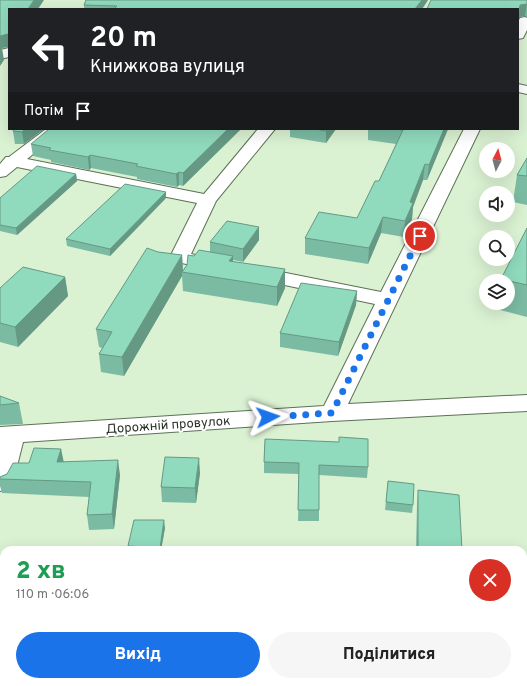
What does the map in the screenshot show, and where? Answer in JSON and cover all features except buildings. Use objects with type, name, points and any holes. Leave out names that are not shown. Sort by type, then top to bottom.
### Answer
[{"type":"street","points":[[519,33],[525,21]]},
{"type":"street","points":[[6,167],[55,130]]},
{"type":"street","points":[[266,130],[208,200],[180,257],[388,300]]},
{"type":"street","points":[[332,413],[472,130]]},
{"type":"street","points":[[6,167],[208,200]]},
{"type":"street","name":"Дорожній провулок","points":[[7,434],[332,413],[527,403]]},
{"type":"street","points":[[0,482],[7,434]]},
{"type":"route","points":[[268,417],[332,413],[420,236]]}]
